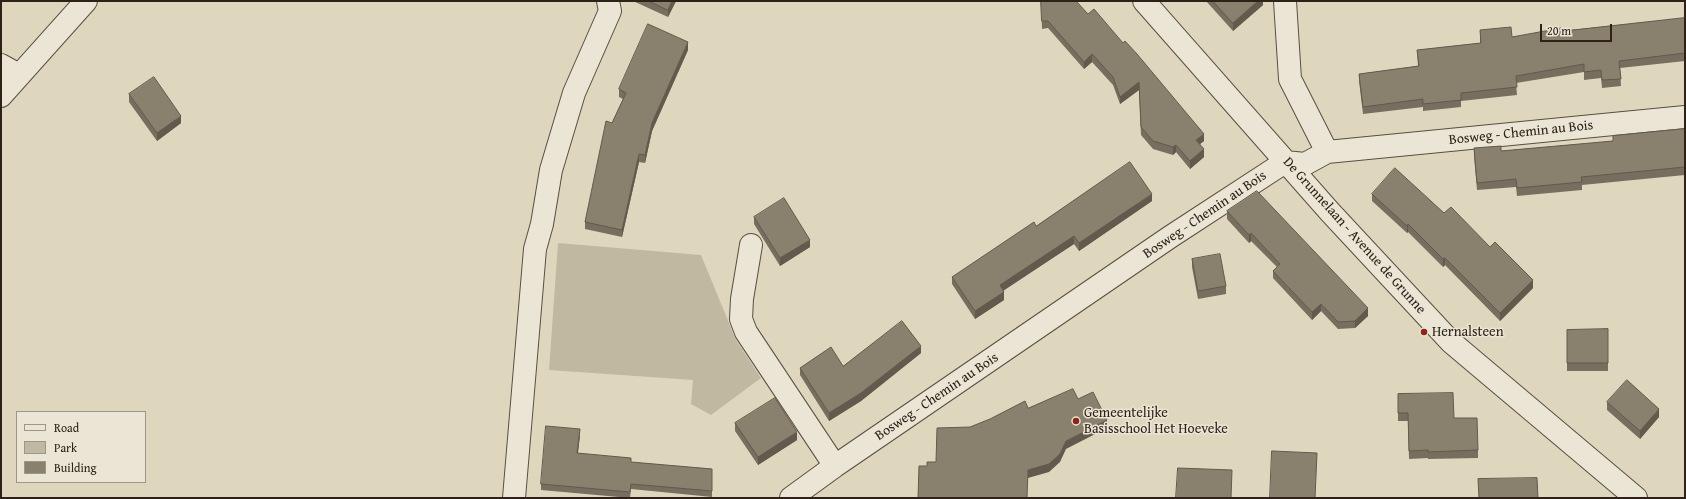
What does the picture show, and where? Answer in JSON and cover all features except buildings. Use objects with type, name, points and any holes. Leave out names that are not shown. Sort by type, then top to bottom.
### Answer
[{"type":"street","points":[[1,96],[10,70],[86,1]]},
{"type":"street","points":[[514,498],[535,249],[542,224],[551,170],[574,93],[610,11],[608,1]]},
{"type":"street","name":"De Grunnelaan - Avenue de Grunne","points":[[1144,1],[1330,212],[1451,342],[1636,498]]},
{"type":"street","points":[[1285,1],[1290,79],[1327,152]]},
{"type":"street","name":"Bosweg - Chemin au Bois","points":[[791,498],[835,466],[1164,242],[1285,162],[1305,164],[1327,152],[1685,116]]},
{"type":"street","points":[[751,245],[742,299],[741,319],[746,332],[835,466]]},
{"type":"green space","points":[[558,243],[701,255],[736,340],[761,378],[711,415],[691,404],[693,380],[549,370]]},
{"type":"place","name":"Hernalsteen","points":[[1424,332]]},
{"type":"place","name":"Gemeentelijke Basisschool Het Hoeveke","points":[[1076,421]]}]
